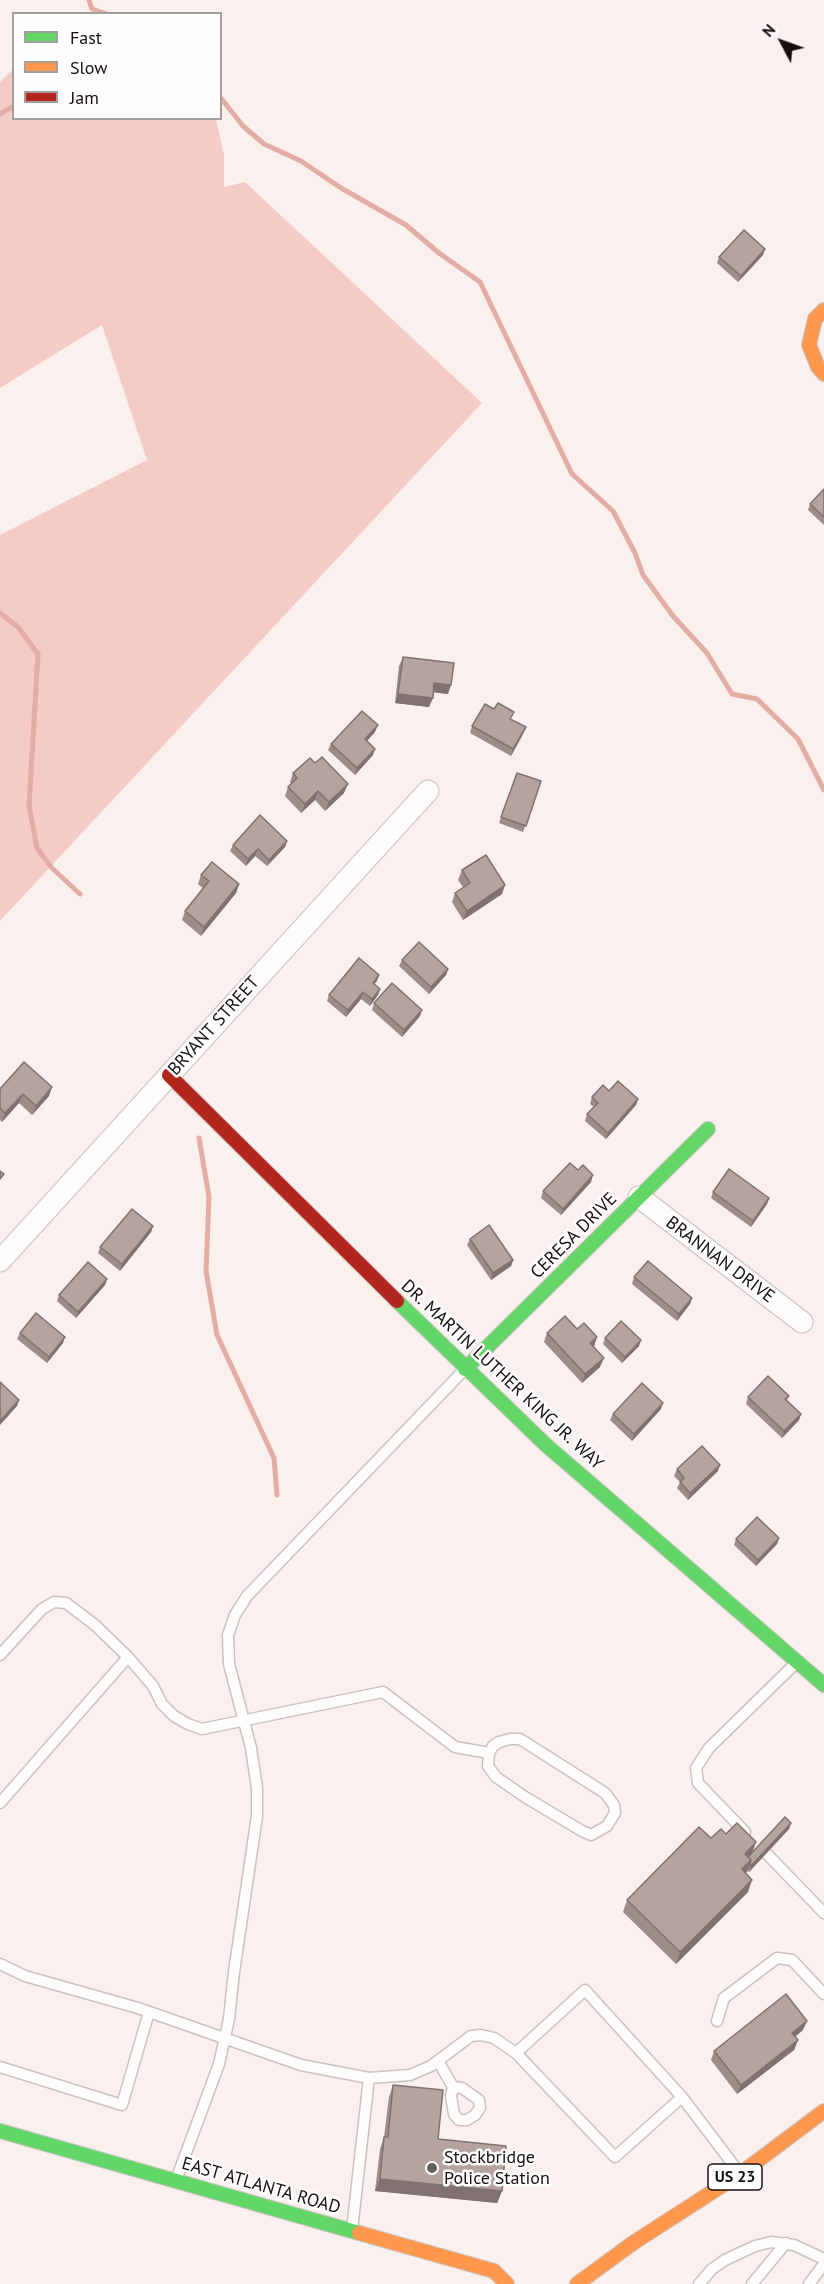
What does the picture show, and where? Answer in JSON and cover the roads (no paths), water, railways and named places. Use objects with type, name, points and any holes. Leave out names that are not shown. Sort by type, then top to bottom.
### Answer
[{"type":"main road","points":[[821,312],[815,320],[809,345],[818,367],[824,374]]},
{"type":"main road","name":"DR. MARTIN LUTHER KING JR. WAY","points":[[169,1075],[465,1369],[546,1445],[824,1685]]},
{"type":"main road","name":"CERESA DRIVE","points":[[465,1369],[708,1129]]},
{"type":"main road","name":"US 23","points":[[577,2284],[633,2243],[740,2174],[824,2111]]},
{"type":"main road","name":"EAST ATLANTA ROAD","points":[[0,2131],[494,2271],[507,2284]]},
{"type":"street","name":"BRYANT STREET","points":[[0,1261],[428,791]]},
{"type":"street","name":"BRANNAN DRIVE","points":[[639,1197],[802,1322]]},
{"type":"lane","points":[[175,2181],[219,2064],[225,2037],[257,1816],[257,1788],[244,1721],[229,1664],[228,1635],[235,1615],[247,1596],[465,1369]]},
{"type":"lane","points":[[0,1655],[42,1609],[54,1602],[66,1603],[95,1624],[128,1657],[153,1686],[162,1704],[174,1716],[202,1729],[383,1692],[455,1747],[489,1754]]},
{"type":"lane","points":[[0,1803],[128,1657]]},
{"type":"lane","points":[[750,1836],[698,1783],[696,1768],[709,1748],[797,1661]]},
{"type":"lane","points":[[520,1739],[605,1793],[614,1804],[615,1813],[600,1831],[591,1835],[582,1832],[496,1777],[488,1766],[489,1754],[493,1746],[499,1742],[520,1739]]},
{"type":"lane","points":[[767,1854],[824,1912]]},
{"type":"lane","points":[[717,2021],[724,1998],[777,1958],[792,1960],[824,1994]]},
{"type":"lane","points":[[0,1964],[25,1976],[149,2012],[301,2065],[369,2078],[410,2075],[438,2061],[471,2036],[481,2035],[494,2038],[516,2054],[615,2157],[682,2097]]},
{"type":"lane","points":[[516,2054],[585,1990],[682,2097],[740,2174]]},
{"type":"lane","points":[[0,2067],[122,2105],[149,2012]]},
{"type":"lane","points":[[438,2061],[453,2087]]},
{"type":"lane","points":[[352,2231],[369,2078]]},
{"type":"lane","points":[[699,2284],[712,2269],[738,2253],[771,2242],[794,2245],[824,2261],[808,2284]]},
{"type":"lane","points":[[752,2284],[786,2243]]},
{"type":"waterway","points":[[89,0],[92,9]]},
{"type":"waterway","points":[[92,9],[101,12]]},
{"type":"waterway","points":[[222,100],[243,126],[264,144],[301,161],[341,188],[406,225],[439,253],[480,282],[572,474],[613,511],[635,553],[643,575],[673,616],[707,653],[732,694],[757,699],[798,739],[824,790]]},
{"type":"waterway","points":[[0,114],[12,107]]},
{"type":"waterway","points":[[0,613],[18,627],[38,654],[29,806],[37,848],[52,868],[80,894]]},
{"type":"waterway","points":[[199,1138],[209,1197],[206,1271],[217,1335],[274,1458],[277,1495]]},
{"type":"place","name":"Stockbridge Police Station","points":[[432,2168]]}]
